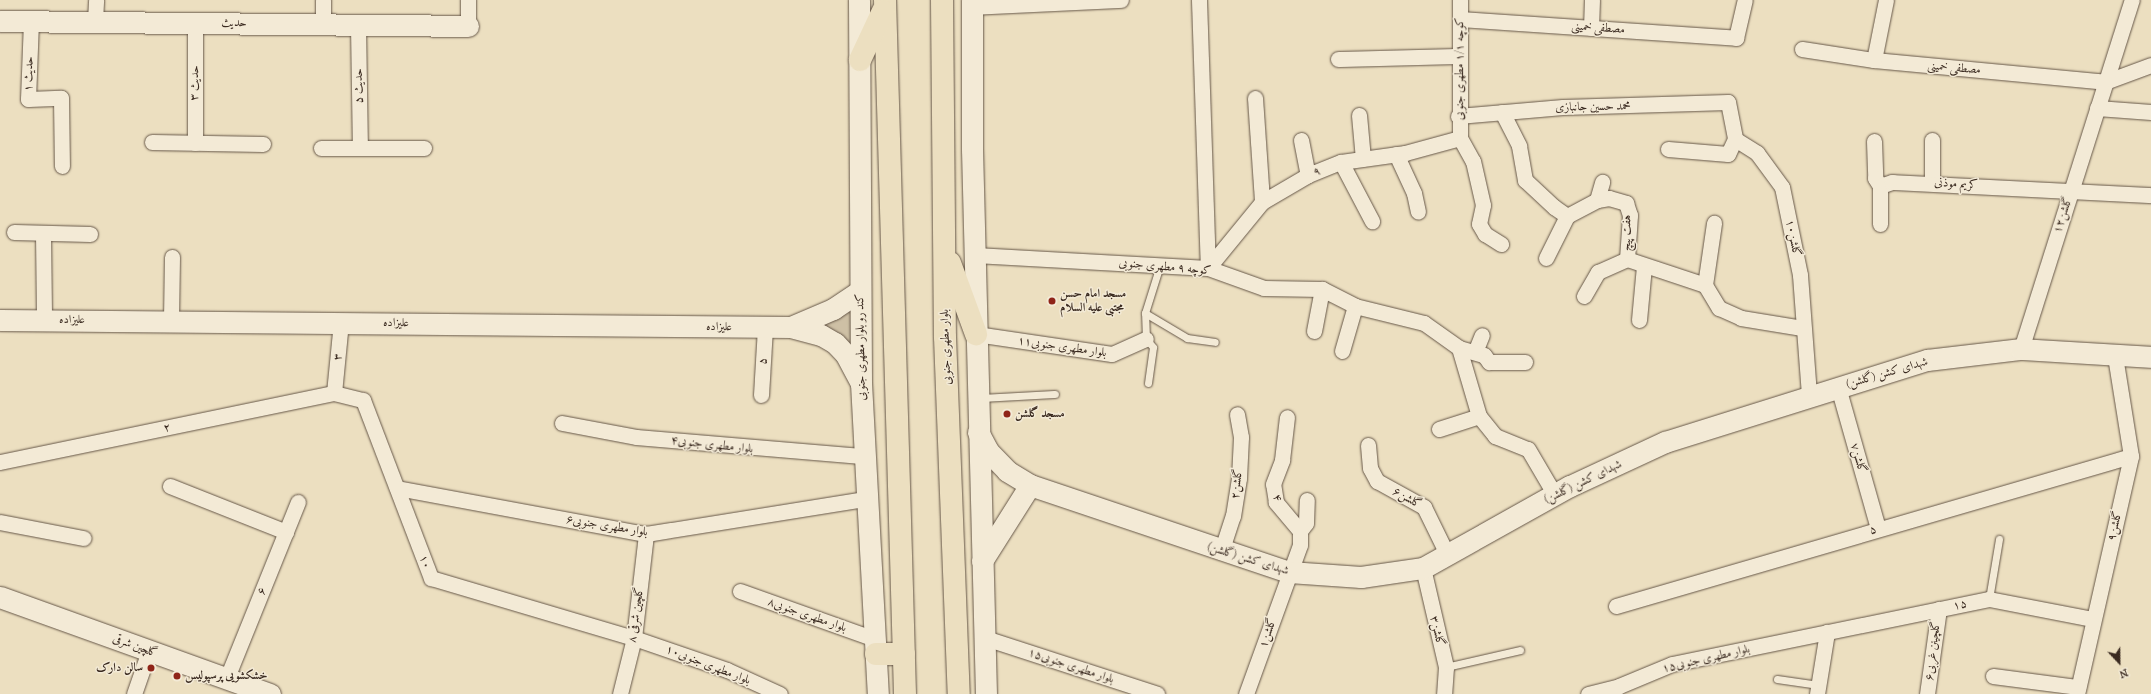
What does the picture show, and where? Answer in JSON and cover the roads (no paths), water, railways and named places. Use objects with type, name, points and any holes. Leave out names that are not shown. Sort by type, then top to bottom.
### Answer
[{"type":"main road","name":"بلوار مطهری جنوبی","points":[[942,0],[944,247],[960,694]]},
{"type":"main road","points":[[860,60],[885,3]]},
{"type":"main road","points":[[885,3],[905,694]]},
{"type":"main road","points":[[944,247],[976,334]]},
{"type":"main road","points":[[876,646],[904,654]]},
{"type":"street","points":[[95,22],[96,0]]},
{"type":"street","points":[[323,0],[323,23]]},
{"type":"street","points":[[468,0],[468,26]]},
{"type":"street","name":"کند رو بلوار مطهری جنوبی","points":[[860,0],[861,383],[865,499],[878,694]]},
{"type":"street","points":[[986,694],[976,334],[972,4],[1121,0]]},
{"type":"street","points":[[1199,0],[1208,268]]},
{"type":"street","name":"کوچه ۱/۱ مطهری جنوبی","points":[[1460,0],[1458,116],[1460,138]]},
{"type":"street","points":[[1591,28],[1592,0]]},
{"type":"street","name":"مصطفی خمینی","points":[[1460,19],[1736,38],[1745,0]]},
{"type":"street","points":[[1874,60],[1886,0]]},
{"type":"street","name":"گلشن۱۲","points":[[2021,349],[2132,0]]},
{"type":"street","name":"حدیث","points":[[0,21],[323,23],[468,26]]},
{"type":"street","name":"حدیث ۱","points":[[31,21],[28,99],[61,98],[62,166]]},
{"type":"street","name":"حدیث ۳","points":[[195,23],[195,143]]},
{"type":"street","name":"حدیث ۵","points":[[358,24],[360,148]]},
{"type":"street","name":"مصطفی خمینی","points":[[1802,49],[1874,60],[2105,82]]},
{"type":"street","points":[[1338,59],[1459,56]]},
{"type":"street","points":[[2105,82],[2151,65]]},
{"type":"street","points":[[1255,98],[1262,202]]},
{"type":"street","name":"محمد حسین جانبازی","points":[[1458,116],[1502,112],[1728,102],[1735,139]]},
{"type":"street","points":[[2097,108],[2151,112]]},
{"type":"street","points":[[1502,112],[1519,146],[1525,180],[1567,216],[1546,258]]},
{"type":"street","points":[[1358,115],[1363,159]]},
{"type":"street","points":[[1460,138],[1473,161],[1484,206],[1479,224],[1485,234],[1501,244]]},
{"type":"street","name":"۹","points":[[1208,268],[1262,202],[1308,175],[1341,162],[1396,154],[1460,138]]},
{"type":"street","points":[[1668,149],[1728,154],[1735,139]]},
{"type":"street","name":"گلشن۱۰","points":[[1735,139],[1757,153],[1782,186],[1800,275],[1802,328],[1809,395]]},
{"type":"street","points":[[1301,140],[1308,175]]},
{"type":"street","points":[[1932,140],[1932,183]]},
{"type":"street","points":[[1874,141],[1875,178],[1880,186],[1880,224]]},
{"type":"street","points":[[152,142],[263,144]]},
{"type":"street","points":[[321,148],[424,148]]},
{"type":"street","points":[[1396,154],[1414,193],[1418,212]]},
{"type":"street","points":[[1341,162],[1372,221]]},
{"type":"street","points":[[1597,200],[1602,182]]},
{"type":"street","name":"کریم موذنی","points":[[1880,186],[1892,182],[1932,183],[2070,192],[2151,195]]},
{"type":"street","name":"هفت پیچ","points":[[1567,216],[1597,200],[1609,198],[1626,203],[1630,215],[1627,259],[1644,266],[1705,285]]},
{"type":"street","points":[[1714,223],[1705,285],[1719,308],[1741,318],[1802,328]]},
{"type":"street","points":[[14,232],[90,234]]},
{"type":"street","points":[[43,233],[44,320]]},
{"type":"street","name":"کوچه ۹ مطهری جنوبی","points":[[975,255],[1160,264],[1208,268],[1264,288],[1322,289],[1355,306],[1424,324],[1459,348]]},
{"type":"street","points":[[171,320],[172,257]]},
{"type":"street","points":[[1584,296],[1598,272],[1627,259]]},
{"type":"street","points":[[1639,320],[1644,266]]},
{"type":"street","points":[[1314,331],[1322,289]]},
{"type":"street","name":"علیزاده","points":[[791,328],[833,309],[860,291]]},
{"type":"street","points":[[1342,351],[1355,306]]},
{"type":"street","name":"علیزاده","points":[[0,320],[171,320],[791,328],[821,335],[835,343],[846,355],[861,383]]},
{"type":"street","name":"۳","points":[[334,393],[341,322]]},
{"type":"street","name":"۵","points":[[761,395],[765,327]]},
{"type":"street","name":"بلوار مطهری جنوبی۱۱","points":[[976,334],[1112,354],[1146,339]]},
{"type":"street","points":[[1475,352],[1482,336]]},
{"type":"street","points":[[1459,348],[1484,355],[1488,362],[1524,362]]},
{"type":"street","points":[[1459,348],[1479,416],[1495,436],[1528,449],[1555,495]]},
{"type":"street","name":"شهدای کشن (گلشن)","points":[[978,432],[988,451],[1006,471],[1030,485],[1221,552],[1289,572],[1361,577],[1422,568],[1555,495],[1665,442],[1809,395],[1927,360],[2021,349],[2115,356],[2151,357]]},
{"type":"street","name":"گلشن۹","points":[[2077,691],[2131,456],[2115,356]]},
{"type":"street","name":"گلشن۷","points":[[1838,387],[1878,528]]},
{"type":"street","name":"۲","points":[[1,465],[334,393]]},
{"type":"street","name":"۱۰","points":[[334,393],[363,400],[431,578],[634,638]]},
{"type":"street","name":"گلشن۲","points":[[1221,552],[1233,516],[1239,478],[1241,437],[1237,414]]},
{"type":"street","points":[[1439,429],[1479,416]]},
{"type":"street","name":"۴","points":[[1287,417],[1282,460],[1273,484],[1276,502],[1300,531]]},
{"type":"street","name":"بلوار مطهری جنوبی۴","points":[[562,423],[636,437],[864,456]]},
{"type":"street","name":"گلشن۶","points":[[1368,445],[1370,468],[1376,481],[1424,507],[1447,554]]},
{"type":"street","name":"۵","points":[[1616,606],[1878,528],[2131,456]]},
{"type":"street","points":[[982,561],[1030,485]]},
{"type":"street","points":[[170,486],[286,532]]},
{"type":"street","name":"بلوار مطهری جنوبی۶","points":[[397,488],[646,534],[865,499]]},
{"type":"street","points":[[1289,572],[1300,545],[1300,531],[1306,522],[1307,500]]},
{"type":"street","name":"۶","points":[[226,680],[298,502]]},
{"type":"street","points":[[0,522],[83,538]]},
{"type":"street","name":"۸ گلچین شرقی","points":[[620,694],[634,638],[646,534]]},
{"type":"street","name":"گلشن۳","points":[[1422,568],[1446,667],[1444,694]]},
{"type":"street","name":"گلشن۱","points":[[1246,694],[1289,572]]},
{"type":"street","name":"۸بلوار مطهری جنوبی","points":[[740,591],[876,646]]},
{"type":"street","name":"گلچین شرقی","points":[[0,597],[226,680],[270,694]]},
{"type":"street","name":"۱۵","points":[[1827,632],[1989,598],[2093,619]]},
{"type":"street","name":"گلچینن غربی۶","points":[[1927,694],[1938,609]]},
{"type":"street","points":[[1818,690],[1827,632]]},
{"type":"street","name":"بلوار مطهری جنوبی۱۵","points":[[1588,694],[1619,686],[1672,664],[1827,632]]},
{"type":"street","name":"بلوار مطهری جنوبی۱۰","points":[[634,638],[727,670],[780,694]]},
{"type":"street","name":"بلوار مطهری جنوبی۱۵","points":[[985,638],[1157,694]]},
{"type":"street","points":[[134,694],[149,651]]},
{"type":"street","points":[[1993,676],[2077,691]]},
{"type":"lane","points":[[1148,383],[1153,347],[1146,339],[1145,313],[1160,264]]},
{"type":"lane","points":[[1145,313],[1188,338],[1215,342]]},
{"type":"lane","points":[[978,398],[1055,394]]},
{"type":"lane","points":[[1989,598],[1999,539]]},
{"type":"lane","points":[[1446,667],[1520,650]]},
{"type":"lane","points":[[1777,679],[1818,690]]},
{"type":"place","name":"مسجد امام حسن مجتبی علیه السلام","points":[[1052,301]]},
{"type":"place","name":"مسجد گلشن","points":[[1007,414]]},
{"type":"place","name":"سالن دارک","points":[[151,668]]},
{"type":"place","name":"خشکشویی پرسپولیس","points":[[177,676]]}]
